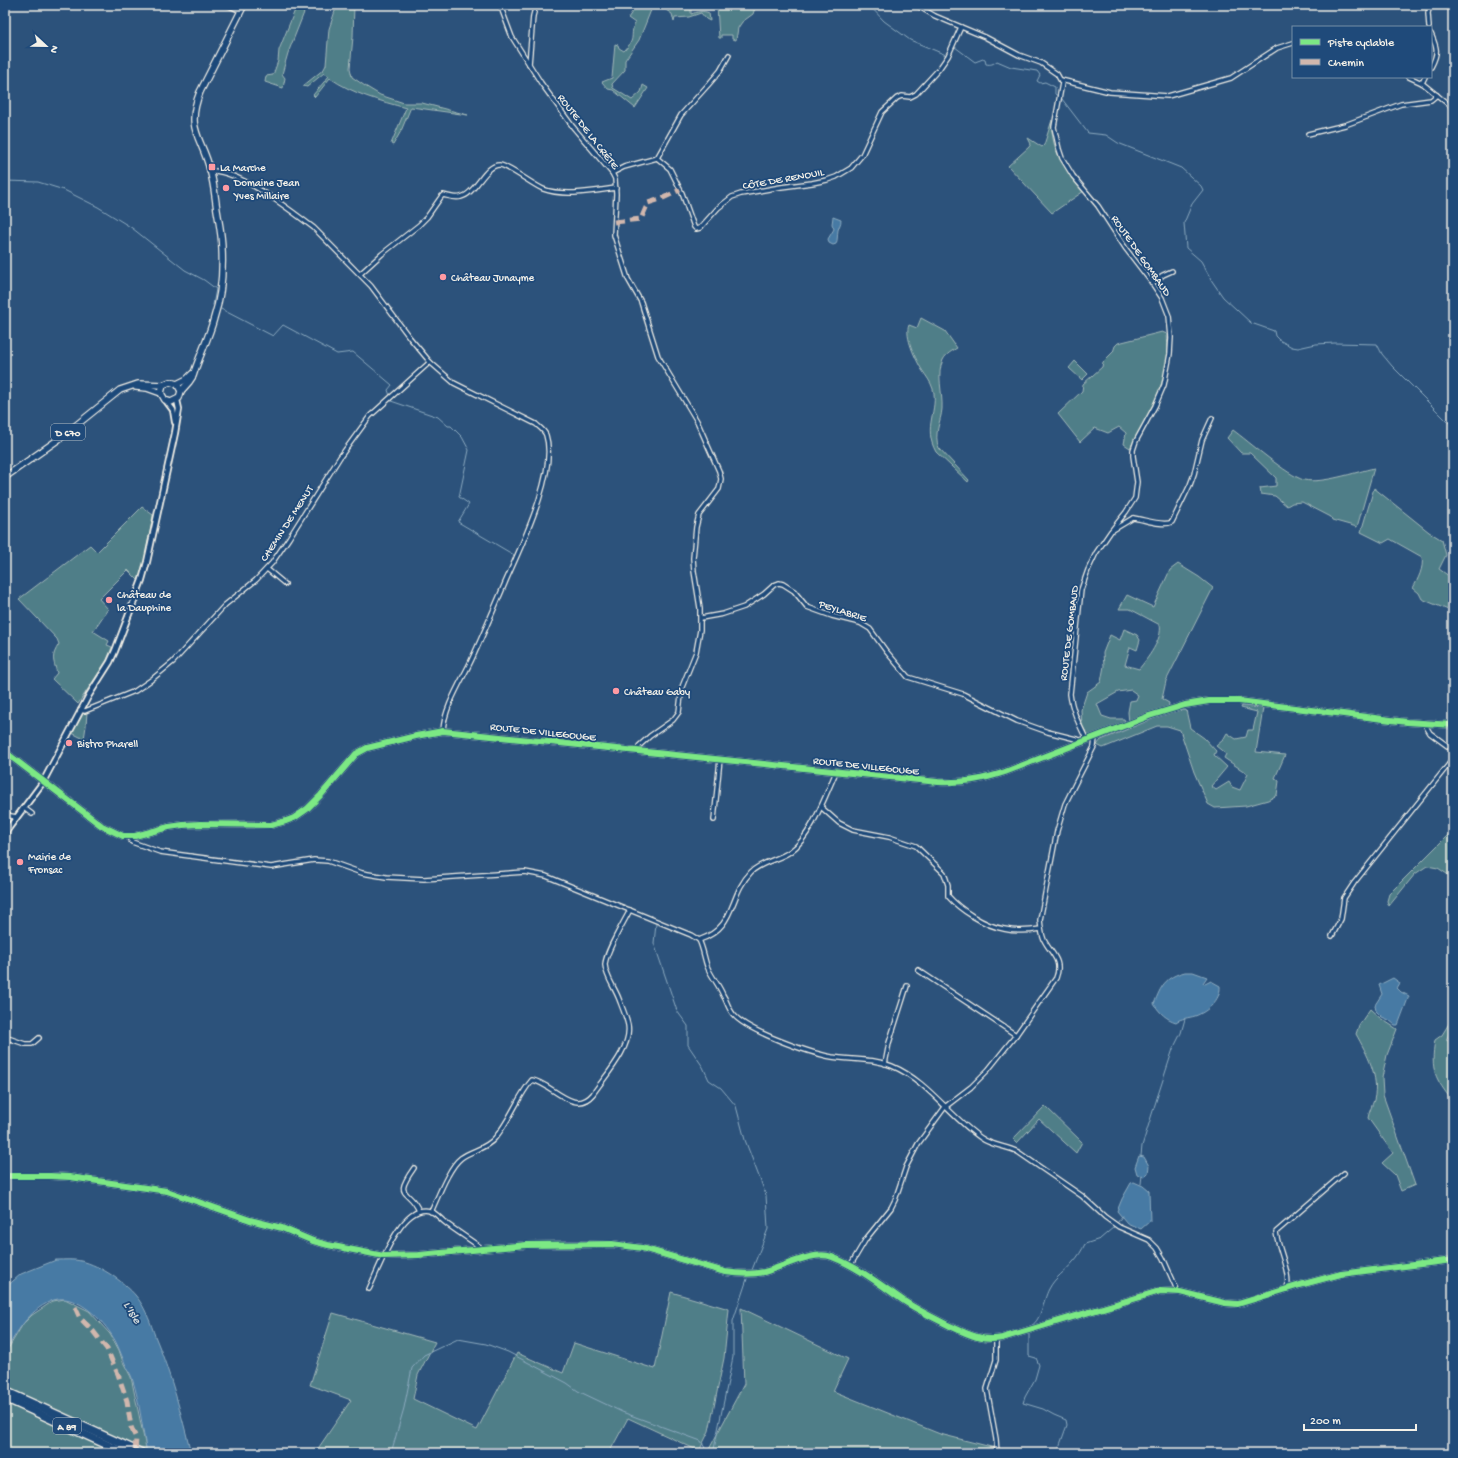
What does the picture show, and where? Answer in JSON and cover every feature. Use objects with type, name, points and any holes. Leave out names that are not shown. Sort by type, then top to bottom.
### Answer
[{"type":"highway","name":"A 89","points":[[5,1390],[9,1397],[125,1453]]},
{"type":"highway","name":"A 89","points":[[9,1397],[142,1453]]},
{"type":"main road","points":[[195,371],[187,379],[177,384],[170,382],[163,385],[161,393],[163,398],[167,402],[177,400],[181,391],[190,382],[195,371],[214,319],[219,296],[222,266],[220,230],[210,171],[194,128],[193,115],[195,103],[205,80],[244,5]]},
{"type":"main road","name":"D 670","points":[[5,477],[59,439],[120,390],[138,384],[163,385]]},
{"type":"main road","points":[[177,384],[181,391]]},
{"type":"main road","points":[[130,387],[147,388],[161,393]]},
{"type":"street","points":[[227,5],[241,11]]},
{"type":"street","name":"ROUTE DE LA CRÊTE","points":[[500,5],[512,36],[530,64],[572,127],[612,173],[616,188],[614,235],[618,251],[628,278],[641,302],[651,338],[658,356],[692,413],[716,462],[721,479],[720,490],[699,515],[696,527],[693,558],[701,618],[696,652],[682,687],[679,712],[673,720],[650,736],[639,746],[637,751]]},
{"type":"street","points":[[530,64],[533,16],[536,5]]},
{"type":"street","points":[[916,5],[935,16],[985,37],[1019,55],[1050,68],[1061,80],[1110,92],[1168,96],[1231,78],[1278,48],[1292,43]]},
{"type":"street","points":[[1429,26],[1428,13],[1430,5]]},
{"type":"street","name":"CÔTE DE RENOUIL","points":[[657,158],[670,169],[682,193],[696,229],[700,228],[718,208],[732,197],[781,186],[812,183],[836,177],[856,164],[880,117],[887,107],[902,96],[910,97],[916,94],[939,69],[951,52],[961,27]]},
{"type":"street","points":[[1432,37],[1437,50],[1432,65]]},
{"type":"street","points":[[612,173],[657,158],[681,115],[720,71],[729,55]]},
{"type":"street","points":[[1411,78],[1422,83],[1453,108]]},
{"type":"street","points":[[1422,83],[1424,78]]},
{"type":"street","name":"ROUTE DE GOMBAUD","points":[[1061,80],[1060,95],[1054,127],[1058,149],[1073,176],[1098,206],[1126,249],[1162,298],[1169,316],[1171,337],[1170,354],[1165,381],[1155,406],[1136,441],[1133,450],[1137,482],[1135,498],[1096,553],[1081,590],[1070,694],[1071,704],[1085,742]]},
{"type":"street","points":[[1308,134],[1345,125],[1402,104],[1431,100],[1437,95]]},
{"type":"street","points":[[360,274],[382,254],[419,225],[427,217],[443,195],[454,198],[468,194],[488,171],[496,166],[503,166],[534,185],[552,191],[563,193],[616,188]]},
{"type":"street","points":[[210,171],[234,177],[274,199],[314,228],[371,286],[430,362],[454,383],[536,424],[545,433],[548,443],[544,480],[533,520],[448,708],[443,721],[443,731]]},
{"type":"street","points":[[1152,283],[1163,275],[1172,271]]},
{"type":"street","name":"CHEMIN DE MENUT","points":[[80,710],[85,711],[126,695],[135,691],[151,680],[173,662],[225,606],[256,580],[272,563],[290,538],[340,457],[370,416],[430,362]]},
{"type":"street","points":[[5,833],[44,782],[80,710],[110,662],[142,580],[147,562],[176,425],[178,409],[177,400]]},
{"type":"street","points":[[167,402],[173,410],[176,425]]},
{"type":"street","points":[[1126,512],[1133,518],[1161,524],[1169,524],[1172,522],[1190,486],[1202,442],[1212,418]]},
{"type":"street","points":[[1111,531],[1133,518]]},
{"type":"street","points":[[266,569],[285,584]]},
{"type":"street","name":"PEYLABRIE","points":[[701,618],[723,614],[744,607],[764,594],[774,585],[781,583],[794,591],[807,607],[832,616],[860,623],[870,629],[908,677],[963,694],[1017,721],[1048,732],[1085,742]]},
{"type":"street","name":"ROUTE DE VILLEGOUGE","points":[[5,752],[102,826],[116,834],[136,836],[169,827],[183,825],[271,825],[286,822],[307,809],[351,758],[361,750],[416,736],[443,731],[938,782],[971,782],[1005,772],[1149,716],[1178,707],[1209,701],[1239,701],[1424,723],[1453,725]]},
{"type":"street","points":[[1424,723],[1426,729],[1430,733],[1453,750]]},
{"type":"street","points":[[850,1266],[866,1239],[891,1208],[906,1167],[918,1144],[945,1107],[979,1080],[1016,1034],[1053,984],[1058,972],[1058,962],[1045,941],[1040,920],[1057,831],[1065,804],[1094,747],[1095,738]]},
{"type":"street","points":[[714,820],[720,759]]},
{"type":"street","points":[[1332,936],[1341,919],[1344,898],[1354,883],[1453,759]]},
{"type":"street","points":[[699,940],[712,934],[724,923],[740,890],[751,872],[765,863],[789,852],[797,846],[811,826],[836,772]]},
{"type":"street","points":[[820,807],[839,823],[852,830],[889,837],[916,846],[944,873],[948,885],[948,896],[956,905],[985,923],[1003,929],[1023,931],[1041,929]]},
{"type":"street","points":[[24,808],[32,814]]},
{"type":"street","points":[[5,815],[17,817]]},
{"type":"street","points":[[127,836],[132,842],[160,852],[271,867],[314,860],[328,861],[364,873],[386,877],[424,879],[525,872],[546,876],[691,934],[699,940],[704,951],[707,966],[723,994],[728,1008],[739,1021],[775,1038],[814,1052],[831,1057],[869,1061],[892,1066],[920,1083],[981,1138],[987,1142],[1010,1148],[1018,1152],[1082,1196],[1105,1217],[1120,1227],[1149,1240],[1157,1248],[1163,1258],[1178,1292]]},
{"type":"street","points":[[431,1212],[453,1167],[460,1159],[471,1151],[483,1148],[494,1139],[504,1126],[532,1080],[538,1081],[570,1100],[583,1102],[589,1099],[593,1094],[624,1049],[628,1039],[628,1026],[619,998],[606,972],[605,964],[607,954],[630,910]]},
{"type":"street","points":[[918,970],[1016,1034]]},
{"type":"street","points":[[885,1064],[889,1043],[907,986]]},
{"type":"street","points":[[5,1037],[26,1044],[32,1044],[39,1038]]},
{"type":"street","points":[[414,1168],[406,1178],[403,1188],[404,1192],[420,1211]]},
{"type":"street","points":[[1287,1289],[1287,1276],[1277,1242],[1276,1232],[1344,1173]]},
{"type":"street","points":[[5,1176],[70,1177],[167,1191],[250,1220],[282,1228],[314,1241],[384,1256],[419,1255],[526,1245],[612,1244],[642,1248],[725,1272],[739,1274],[764,1272],[814,1256],[824,1255],[832,1257],[850,1266],[922,1312],[971,1336],[983,1339],[996,1339],[1095,1312],[1160,1291],[1178,1292],[1233,1304],[1341,1274],[1453,1260]]},
{"type":"street","points":[[369,1289],[400,1226],[407,1218],[420,1211],[431,1212],[481,1249]]},
{"type":"street","points":[[996,1339],[996,1360],[987,1390],[996,1439],[997,1453]]},
{"type":"green space","points":[[297,5],[307,5],[288,53],[282,74],[285,78],[283,88],[265,82],[266,76],[273,75],[278,61],[279,50]]},
{"type":"green space","points":[[337,5],[354,5],[350,68],[352,77],[380,95],[404,103],[422,103],[468,115],[411,107],[401,131],[393,145],[391,144],[406,108],[357,93],[330,78],[315,97],[313,95],[329,76],[324,73],[307,87],[303,86],[324,69],[326,65],[329,29]]},
{"type":"green space","points":[[637,5],[653,5],[639,40],[625,60],[625,70],[612,84],[613,88],[632,100],[641,92],[643,85],[648,88],[635,108],[613,90],[608,89],[602,82],[612,78],[615,44],[624,51],[632,40],[633,27],[635,23],[628,18]]},
{"type":"green space","points":[[665,5],[691,5],[691,14],[707,12],[709,13],[710,21],[701,13],[689,17],[675,18],[674,22],[672,14],[666,10]]},
{"type":"green space","points":[[717,5],[756,5],[753,14],[742,22],[738,28],[736,40],[732,39],[732,35],[721,35],[721,38],[719,38]]},
{"type":"green space","points":[[1052,120],[1053,141],[1060,159],[1084,191],[1052,213],[1008,166],[1029,147],[1031,144],[1028,138],[1042,147],[1044,145]]},
{"type":"green space","points":[[921,318],[945,331],[957,348],[946,356],[941,365],[940,377],[942,409],[937,443],[939,448],[969,480],[968,482],[936,452],[932,443],[930,427],[934,404],[933,389],[914,354],[908,335],[909,325],[917,328]]},
{"type":"green space","points":[[1162,332],[1167,334],[1168,353],[1165,372],[1154,402],[1130,448],[1124,444],[1126,433],[1119,427],[1108,433],[1095,428],[1080,442],[1058,414],[1082,391],[1083,384],[1102,367],[1103,362],[1113,352],[1118,343]]},
{"type":"green space","points":[[1075,361],[1088,374],[1082,380],[1069,368]]},
{"type":"green space","points":[[1233,430],[1278,465],[1304,480],[1311,481],[1329,479],[1374,468],[1357,527],[1332,520],[1331,517],[1302,502],[1292,503],[1287,506],[1275,496],[1261,494],[1260,488],[1276,486],[1276,478],[1250,453],[1241,453],[1227,438]]},
{"type":"green space","points":[[1374,488],[1429,532],[1442,540],[1446,555],[1439,569],[1453,579],[1453,612],[1422,599],[1419,593],[1413,588],[1419,577],[1422,557],[1390,539],[1383,543],[1361,532]]},
{"type":"green space","points":[[142,507],[153,515],[144,564],[138,580],[128,570],[99,599],[108,609],[93,631],[109,641],[107,645],[112,647],[107,660],[78,704],[52,679],[57,673],[54,658],[59,644],[57,639],[19,599],[90,545],[97,552]]},
{"type":"green space","points":[[1178,564],[1213,588],[1166,681],[1162,699],[1169,703],[1168,709],[1160,710],[1129,723],[1128,712],[1130,701],[1136,700],[1138,695],[1131,690],[1118,692],[1097,704],[1102,716],[1111,719],[1124,719],[1126,724],[1090,738],[1082,726],[1081,710],[1087,692],[1101,682],[1104,666],[1103,653],[1110,635],[1120,640],[1124,629],[1137,635],[1140,640],[1137,650],[1130,647],[1125,665],[1139,669],[1154,648],[1159,636],[1160,625],[1130,609],[1119,609],[1127,595],[1153,607],[1170,570]]},
{"type":"green space","points":[[1242,706],[1263,708],[1256,752],[1285,755],[1275,778],[1279,781],[1277,795],[1268,800],[1246,806],[1215,808],[1208,804],[1194,772],[1180,730],[1167,726],[1157,726],[1103,748],[1097,745],[1101,740],[1172,711],[1186,710],[1190,728],[1204,738],[1216,751],[1214,755],[1227,767],[1211,786],[1216,790],[1229,782],[1232,787],[1240,790],[1248,774],[1224,758],[1226,754],[1216,746],[1223,740],[1227,733],[1236,739],[1246,737],[1248,730],[1253,730],[1257,712],[1241,708]]},
{"type":"green space","points":[[87,712],[84,739],[72,733],[81,714]]},
{"type":"green space","points":[[1453,830],[1453,878],[1438,868],[1427,866],[1415,874],[1389,906],[1387,901],[1389,894]]},
{"type":"green space","points":[[1370,1009],[1380,1018],[1397,1029],[1387,1055],[1382,1078],[1383,1095],[1415,1185],[1401,1191],[1395,1175],[1382,1163],[1393,1153],[1368,1118],[1374,1100],[1374,1074],[1356,1034],[1359,1025]]},
{"type":"green space","points":[[1453,1017],[1453,1027],[1446,1040],[1453,1043],[1453,1102],[1435,1074],[1433,1059],[1435,1040],[1442,1035]]},
{"type":"green space","points":[[1045,1106],[1082,1142],[1076,1153],[1039,1119],[1017,1143],[1013,1139]]},
{"type":"green space","points":[[671,1292],[729,1309],[724,1358],[709,1431],[699,1451],[628,1418],[609,1453],[315,1453],[351,1400],[310,1385],[333,1313],[435,1342],[418,1375],[413,1399],[477,1430],[517,1353],[563,1373],[574,1343],[655,1369]]},
{"type":"green space","points":[[65,1299],[89,1311],[110,1334],[119,1350],[123,1362],[131,1377],[147,1453],[5,1453],[5,1354],[23,1324],[32,1315],[53,1301]]},
{"type":"green space","points":[[741,1308],[848,1359],[833,1391],[940,1434],[995,1448],[994,1453],[707,1453],[744,1384]]},
{"type":"water","points":[[833,217],[841,220],[841,223],[838,230],[837,242],[833,245],[829,243],[828,239],[834,229],[832,224]]},
{"type":"water","points":[[1193,972],[1207,977],[1203,983],[1205,984],[1211,981],[1220,986],[1220,991],[1216,1001],[1204,1012],[1176,1022],[1164,1015],[1154,1004],[1165,983],[1178,974]]},
{"type":"water","points":[[1393,978],[1400,983],[1397,988],[1409,996],[1398,1025],[1395,1025],[1382,1017],[1376,1011],[1375,1005],[1382,994],[1379,985]]},
{"type":"water","points":[[1139,1156],[1144,1157],[1149,1166],[1148,1173],[1144,1177],[1137,1174],[1135,1167]]},
{"type":"water","points":[[1134,1182],[1143,1186],[1149,1191],[1150,1221],[1141,1229],[1127,1223],[1117,1211],[1131,1183]]},
{"type":"water","name":"L'Isle","points":[[56,1260],[78,1260],[97,1267],[121,1282],[139,1300],[148,1317],[171,1379],[191,1453],[147,1453],[139,1406],[131,1376],[111,1334],[100,1320],[85,1307],[68,1300],[59,1299],[43,1305],[29,1316],[5,1352],[5,1288],[21,1274]]},
{"type":"waterway","points":[[869,5],[884,21],[910,40],[946,55],[948,51]]},
{"type":"waterway","points":[[955,47],[975,62],[983,59],[985,60],[986,64],[993,64],[997,61],[1011,67],[1037,71],[1040,75],[1037,81],[1040,83],[1045,82],[1055,87],[1055,94],[1058,96]]},
{"type":"waterway","points":[[1062,99],[1088,133],[1106,135],[1118,143],[1181,168],[1201,186],[1203,190],[1192,204],[1184,223],[1186,248],[1201,261],[1223,297],[1251,323],[1274,331],[1275,336],[1279,340],[1292,347],[1298,348],[1316,344],[1335,343],[1377,344],[1382,354],[1392,366],[1453,427]]},
{"type":"waterway","points":[[5,181],[38,182],[64,190],[98,207],[132,228],[185,270],[204,280],[216,289],[213,305]]},
{"type":"waterway","points":[[221,309],[273,336],[283,325],[337,354],[353,352],[392,385],[388,390],[390,396]]},
{"type":"waterway","points":[[391,399],[391,401],[438,417],[448,426],[451,426],[462,437],[469,450],[459,497],[469,504],[458,522],[514,555]]},
{"type":"waterway","points":[[656,924],[654,943],[677,1011],[688,1026],[688,1045],[703,1067],[709,1080],[721,1088],[736,1106],[745,1140],[766,1195],[768,1229],[752,1270]]},
{"type":"waterway","points":[[1141,1156],[1142,1146],[1157,1098],[1173,1049],[1181,1033],[1185,1019]]},
{"type":"waterway","points":[[1141,1184],[1142,1175]]},
{"type":"waterway","points":[[1118,1222],[1122,1216]]},
{"type":"waterway","points":[[1030,1326],[1037,1320],[1051,1285],[1075,1260],[1085,1244],[1100,1239],[1114,1227]]},
{"type":"waterway","points":[[711,1453],[714,1449],[733,1357],[733,1321],[747,1279]]},
{"type":"waterway","points":[[1029,1333],[1029,1356],[1036,1358],[1039,1365],[1035,1379],[1023,1403],[1043,1409],[1066,1420],[1067,1425],[1057,1453]]},
{"type":"waterway","points":[[391,1453],[404,1408],[412,1368],[424,1355],[458,1339],[486,1344],[508,1352],[567,1383],[578,1391],[622,1412],[701,1441],[706,1450],[704,1453]]},
{"type":"marked path","points":[[614,222],[641,219],[648,203],[680,190]]},
{"type":"marked path","points":[[75,1307],[80,1318],[93,1331],[107,1349],[118,1374],[127,1401],[131,1427],[136,1438],[135,1453]]},
{"type":"cycle path","points":[[5,752],[102,826],[123,836],[135,836],[183,825],[271,825],[286,821],[294,818],[307,809],[356,754],[367,748],[443,731],[947,782],[980,779],[996,775],[1149,716],[1185,705],[1209,701],[1239,701],[1407,722],[1453,725]]},
{"type":"cycle path","points":[[5,1176],[70,1177],[167,1191],[250,1220],[282,1228],[313,1241],[384,1256],[419,1255],[526,1245],[612,1244],[642,1248],[725,1272],[754,1274],[808,1257],[825,1255],[842,1261],[860,1271],[910,1305],[932,1317],[956,1329],[988,1339],[1002,1338],[1160,1291],[1180,1292],[1225,1303],[1238,1304],[1341,1274],[1453,1260]]},
{"type":"place","name":"La Marche","points":[[212,167]]},
{"type":"place","name":"Domaine Jean Yves Millaire","points":[[226,188]]},
{"type":"place","name":"Château Junayme","points":[[443,277]]},
{"type":"place","name":"Château de la Dauphine","points":[[109,600]]},
{"type":"place","name":"Château Gaby","points":[[616,691]]},
{"type":"place","name":"Bistro Pharell","points":[[69,743]]},
{"type":"place","name":"Mairie de Fronsac","points":[[20,862]]}]
